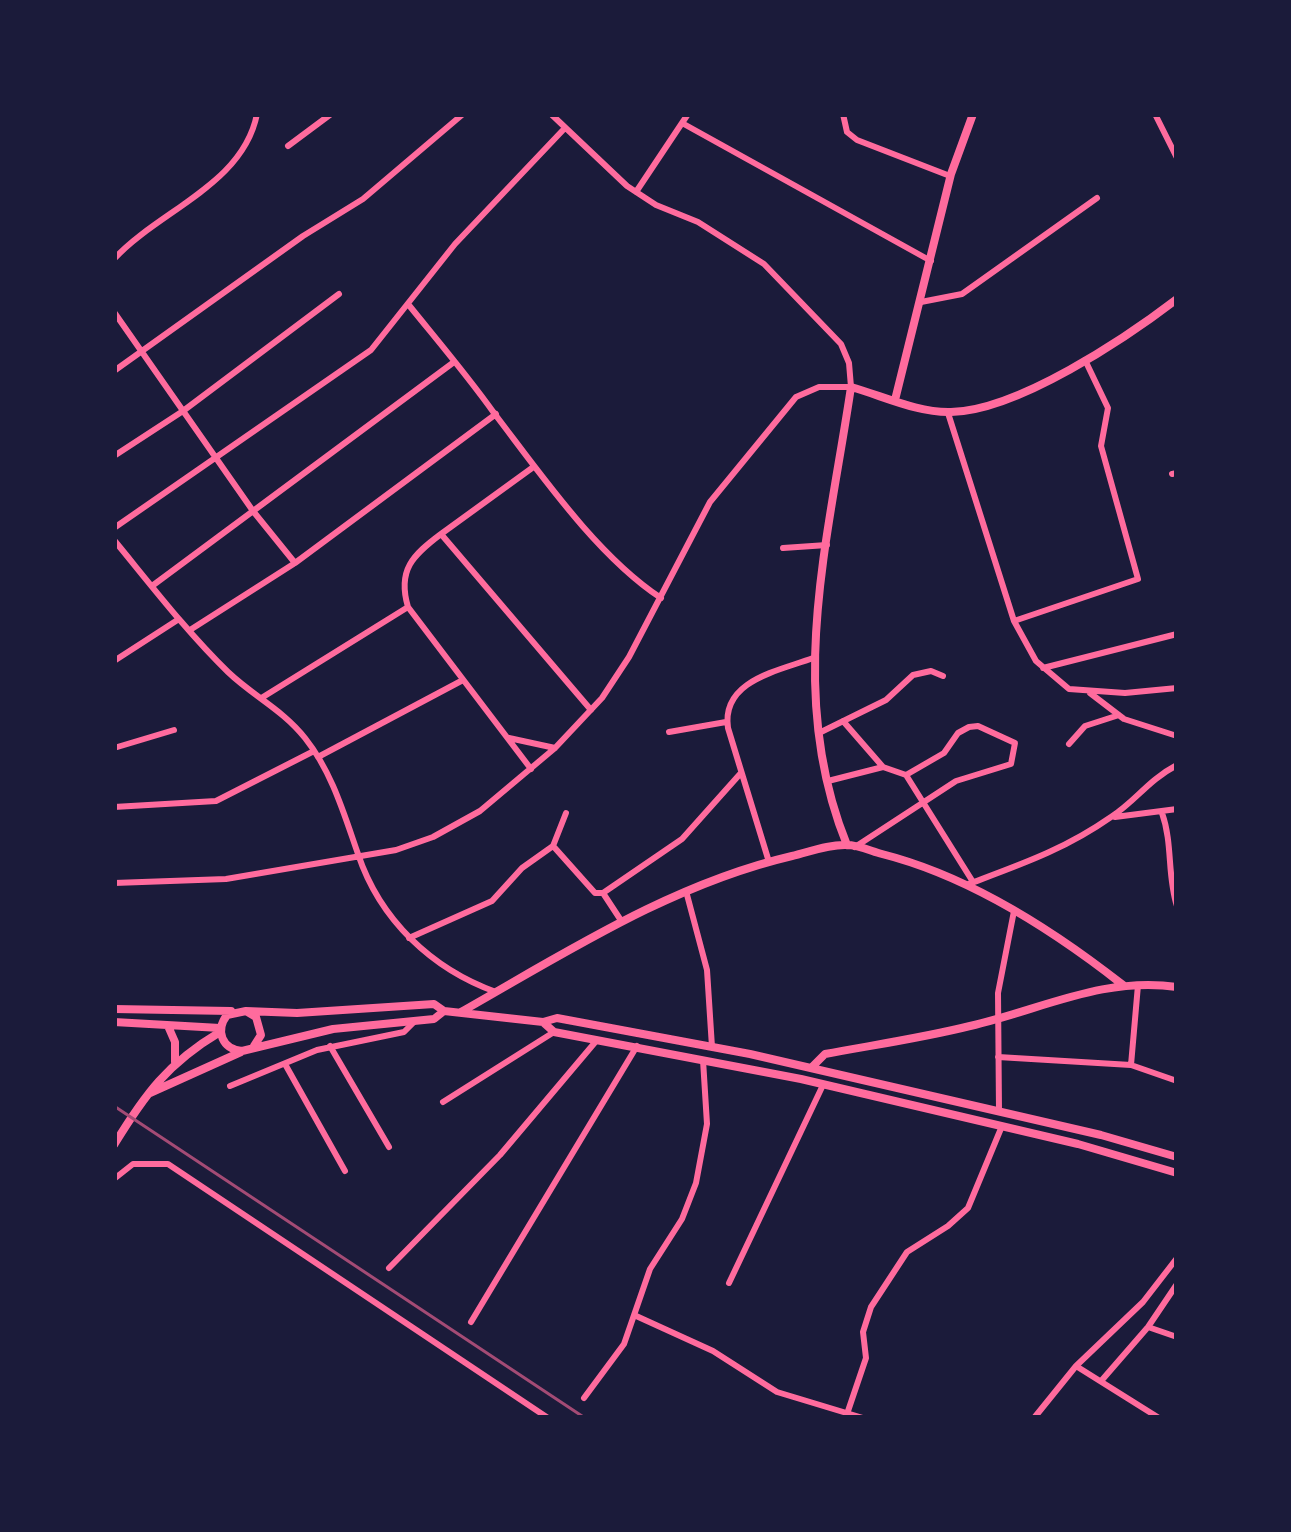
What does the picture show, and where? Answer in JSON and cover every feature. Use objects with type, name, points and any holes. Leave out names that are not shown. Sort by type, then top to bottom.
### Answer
[{"type":"street","points":[[114,259],[234,163],[250,140],[257,114]]},
{"type":"street","points":[[289,146],[332,114]]},
{"type":"street","points":[[114,371],[303,236],[375,191],[464,114]]},
{"type":"street","points":[[636,192],[688,114]]},
{"type":"street","points":[[843,114],[847,132],[856,140],[950,176]]},
{"type":"street","points":[[895,400],[950,176],[973,114]]},
{"type":"street","points":[[1155,114],[1177,158]]},
{"type":"street","points":[[553,115],[636,192],[698,222],[764,264],[841,344],[849,363],[851,387],[813,658],[816,734],[825,782],[851,846]]},
{"type":"street","points":[[682,123],[931,260]]},
{"type":"street","points":[[114,528],[371,350],[455,244],[564,129]]},
{"type":"street","points":[[921,302],[962,294],[1097,198]]},
{"type":"street","points":[[114,456],[183,411],[339,294]]},
{"type":"street","points":[[114,884],[226,879],[409,847],[449,829],[495,800],[592,710],[622,668],[710,502],[796,397],[819,387],[851,387],[948,412],[973,410],[1085,360],[1177,299]]},
{"type":"street","points":[[408,304],[532,467],[637,582],[661,598]]},
{"type":"street","points":[[114,312],[253,512],[296,562]]},
{"type":"street","points":[[1014,621],[1138,579],[1101,446],[1108,408],[1085,360]]},
{"type":"street","points":[[152,586],[454,362]]},
{"type":"street","points":[[948,412],[1014,621],[1042,668],[1069,689],[1125,693],[1177,688]]},
{"type":"street","points":[[190,631],[296,562],[496,414]]},
{"type":"street","points":[[531,769],[408,608],[404,578],[411,557],[532,467]]},
{"type":"street","points":[[441,535],[592,710]]},
{"type":"street","points":[[114,540],[232,676],[263,697],[316,754],[383,906],[409,938],[451,971],[496,992]]},
{"type":"street","points":[[783,548],[828,545]]},
{"type":"street","points":[[263,697],[408,608]]},
{"type":"street","points":[[114,661],[179,619]]},
{"type":"street","points":[[1042,668],[1177,634]]},
{"type":"street","points":[[769,862],[726,722],[729,703],[741,688],[813,658]]},
{"type":"street","points":[[816,734],[886,700],[913,675],[931,671],[943,676]]},
{"type":"street","points":[[114,807],[215,801],[463,680]]},
{"type":"street","points":[[1086,690],[1119,716],[1177,736]]},
{"type":"street","points":[[1069,744],[1085,726],[1119,716]]},
{"type":"street","points":[[843,721],[883,767],[906,775],[973,882]]},
{"type":"street","points":[[669,732],[726,722]]},
{"type":"street","points":[[460,1012],[686,890],[769,862],[851,846],[956,781],[1011,764],[1015,743],[969,727],[944,753],[906,775]]},
{"type":"street","points":[[114,748],[174,730]]},
{"type":"street","points":[[506,737],[554,748]]},
{"type":"street","points":[[962,886],[1063,849],[1111,818],[1151,779],[1177,765]]},
{"type":"street","points":[[825,782],[883,767]]},
{"type":"street","points":[[553,846],[596,893],[603,893],[682,838],[741,772]]},
{"type":"street","points":[[1111,818],[1177,809]]},
{"type":"street","points":[[409,938],[492,901],[522,868],[553,846],[566,813]]},
{"type":"street","points":[[1162,814],[1171,847],[1177,907]]},
{"type":"street","points":[[851,846],[908,860],[1013,911],[1075,948],[1124,985]]},
{"type":"street","points":[[686,890],[707,970],[712,1047]]},
{"type":"street","points":[[603,893],[622,922]]},
{"type":"street","points":[[999,1111],[997,1018],[1013,911]]},
{"type":"street","points":[[812,1068],[825,1054],[997,1018],[1038,1004],[1124,985],[1177,987]]},
{"type":"street","points":[[1131,1065],[1138,985]]},
{"type":"street","points":[[114,1009],[297,1013],[434,1004],[444,1011],[543,1022],[557,1018],[812,1068],[1177,1157]]},
{"type":"street","points":[[245,1010],[260,1023],[261,1035],[254,1046]]},
{"type":"street","points":[[144,1096],[254,1046],[333,1030],[434,1018],[444,1011]]},
{"type":"street","points":[[114,1145],[144,1096],[175,1062],[220,1030],[233,1012]]},
{"type":"street","points":[[230,1087],[330,1046],[404,1032],[415,1021]]},
{"type":"street","points":[[114,1022],[220,1030]]},
{"type":"street","points":[[543,1022],[554,1032],[823,1084],[1177,1174]]},
{"type":"street","points":[[167,1024],[175,1042],[175,1062]]},
{"type":"street","points":[[220,1030],[230,1048],[242,1051]]},
{"type":"street","points":[[443,1102],[554,1032]]},
{"type":"street","points":[[389,1268],[500,1155],[598,1040]]},
{"type":"street","points":[[330,1046],[389,1147]]},
{"type":"street","points":[[471,1322],[637,1046]]},
{"type":"street","points":[[997,1057],[1131,1065],[1177,1082]]},
{"type":"street","points":[[584,1398],[624,1344],[650,1269],[682,1220],[696,1183],[707,1124],[703,1059]]},
{"type":"street","points":[[284,1063],[345,1171]]},
{"type":"street","points":[[729,1283],[823,1084]]},
{"type":"street","points":[[849,1416],[866,1358],[863,1332],[871,1307],[907,1252],[968,1208],[1002,1126]]},
{"type":"street","points":[[114,1179],[140,1162],[168,1163],[548,1418]]},
{"type":"street","points":[[1034,1418],[1076,1366],[1143,1302],[1177,1258]]},
{"type":"street","points":[[1102,1380],[1148,1327],[1177,1284]]},
{"type":"street","points":[[634,1316],[713,1351],[777,1392],[863,1418]]},
{"type":"street","points":[[1148,1327],[1177,1337]]},
{"type":"street","points":[[1076,1366],[1159,1418]]},
{"type":"street","points":[[1134,1418],[1141,1406]]},
{"type":"railway","points":[[114,1106],[585,1418]]}]
